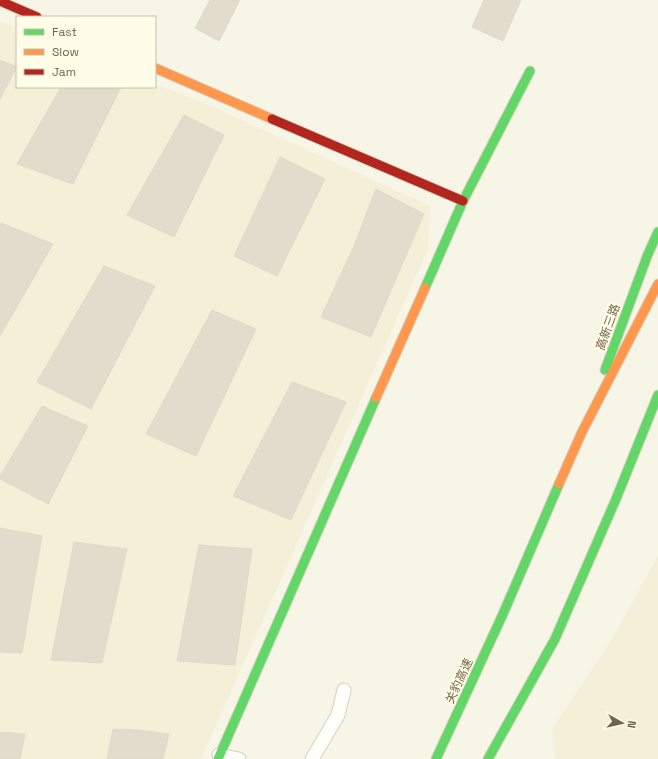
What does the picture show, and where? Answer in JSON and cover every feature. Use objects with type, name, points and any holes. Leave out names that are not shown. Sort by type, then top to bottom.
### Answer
[{"type":"main road","points":[[0,1],[35,16]]},
{"type":"main road","points":[[156,68],[463,201]]},
{"type":"main road","points":[[218,757],[463,201],[530,71]]},
{"type":"main road","name":"高新三路","points":[[503,614],[582,432],[648,254],[658,232]]},
{"type":"main road","name":"高新三路","points":[[582,432],[658,284]]},
{"type":"main road","points":[[488,759],[555,639],[616,499],[658,395]]},
{"type":"main road","points":[[616,499],[654,428]]},
{"type":"main road","name":"关豹高速","points":[[436,759],[503,614]]},
{"type":"street","points":[[312,759],[338,715],[344,690]]},
{"type":"street","points":[[218,757],[239,759]]},
{"type":"shaded area","points":[[0,21],[16,28],[16,88],[156,88],[156,84],[209,105],[430,206],[428,249],[201,759],[0,759]]},
{"type":"shaded area","points":[[658,556],[658,759],[556,759],[552,729],[609,644]]},
{"type":"building","points":[[210,0],[240,0],[219,41],[195,28]]},
{"type":"building","points":[[484,0],[521,0],[503,41],[472,27]]},
{"type":"building","points":[[0,60],[16,67],[16,69],[0,99]]},
{"type":"building","points":[[60,88],[121,88],[73,184],[17,164]]},
{"type":"building","points":[[184,115],[224,135],[174,237],[127,215]]},
{"type":"building","points":[[280,157],[325,179],[277,276],[234,256]]},
{"type":"building","points":[[376,189],[424,214],[371,337],[321,317],[354,246]]},
{"type":"building","points":[[1,223],[53,244],[0,336],[0,226]]},
{"type":"building","points":[[104,266],[155,286],[91,409],[37,382]]},
{"type":"building","points":[[212,310],[256,329],[196,456],[146,434]]},
{"type":"building","points":[[292,382],[346,402],[291,520],[233,496]]},
{"type":"building","points":[[42,406],[88,426],[48,504],[0,479],[0,476]]},
{"type":"building","points":[[0,528],[42,536],[22,653],[0,652]]},
{"type":"building","points":[[74,542],[127,549],[102,663],[51,660]]},
{"type":"building","points":[[199,545],[252,549],[235,665],[177,661]]},
{"type":"building","points":[[113,729],[138,730],[169,734],[163,759],[107,759]]},
{"type":"building","points":[[0,732],[25,734],[20,759],[0,759]]},
{"type":"traffic: fast","points":[[425,288],[463,201],[530,71]]},
{"type":"traffic: fast","points":[[605,370],[648,254],[658,232]]},
{"type":"traffic: fast","points":[[488,759],[555,639],[616,499],[658,395]]},
{"type":"traffic: fast","points":[[218,759],[376,398]]},
{"type":"traffic: fast","points":[[436,759],[503,614],[559,484]]},
{"type":"traffic: slow","points":[[156,68],[272,119]]},
{"type":"traffic: slow","points":[[559,484],[582,432],[658,284]]},
{"type":"traffic: slow","points":[[376,398],[425,288]]},
{"type":"traffic: jam","points":[[0,1],[35,16]]},
{"type":"traffic: jam","points":[[272,119],[463,201]]}]
